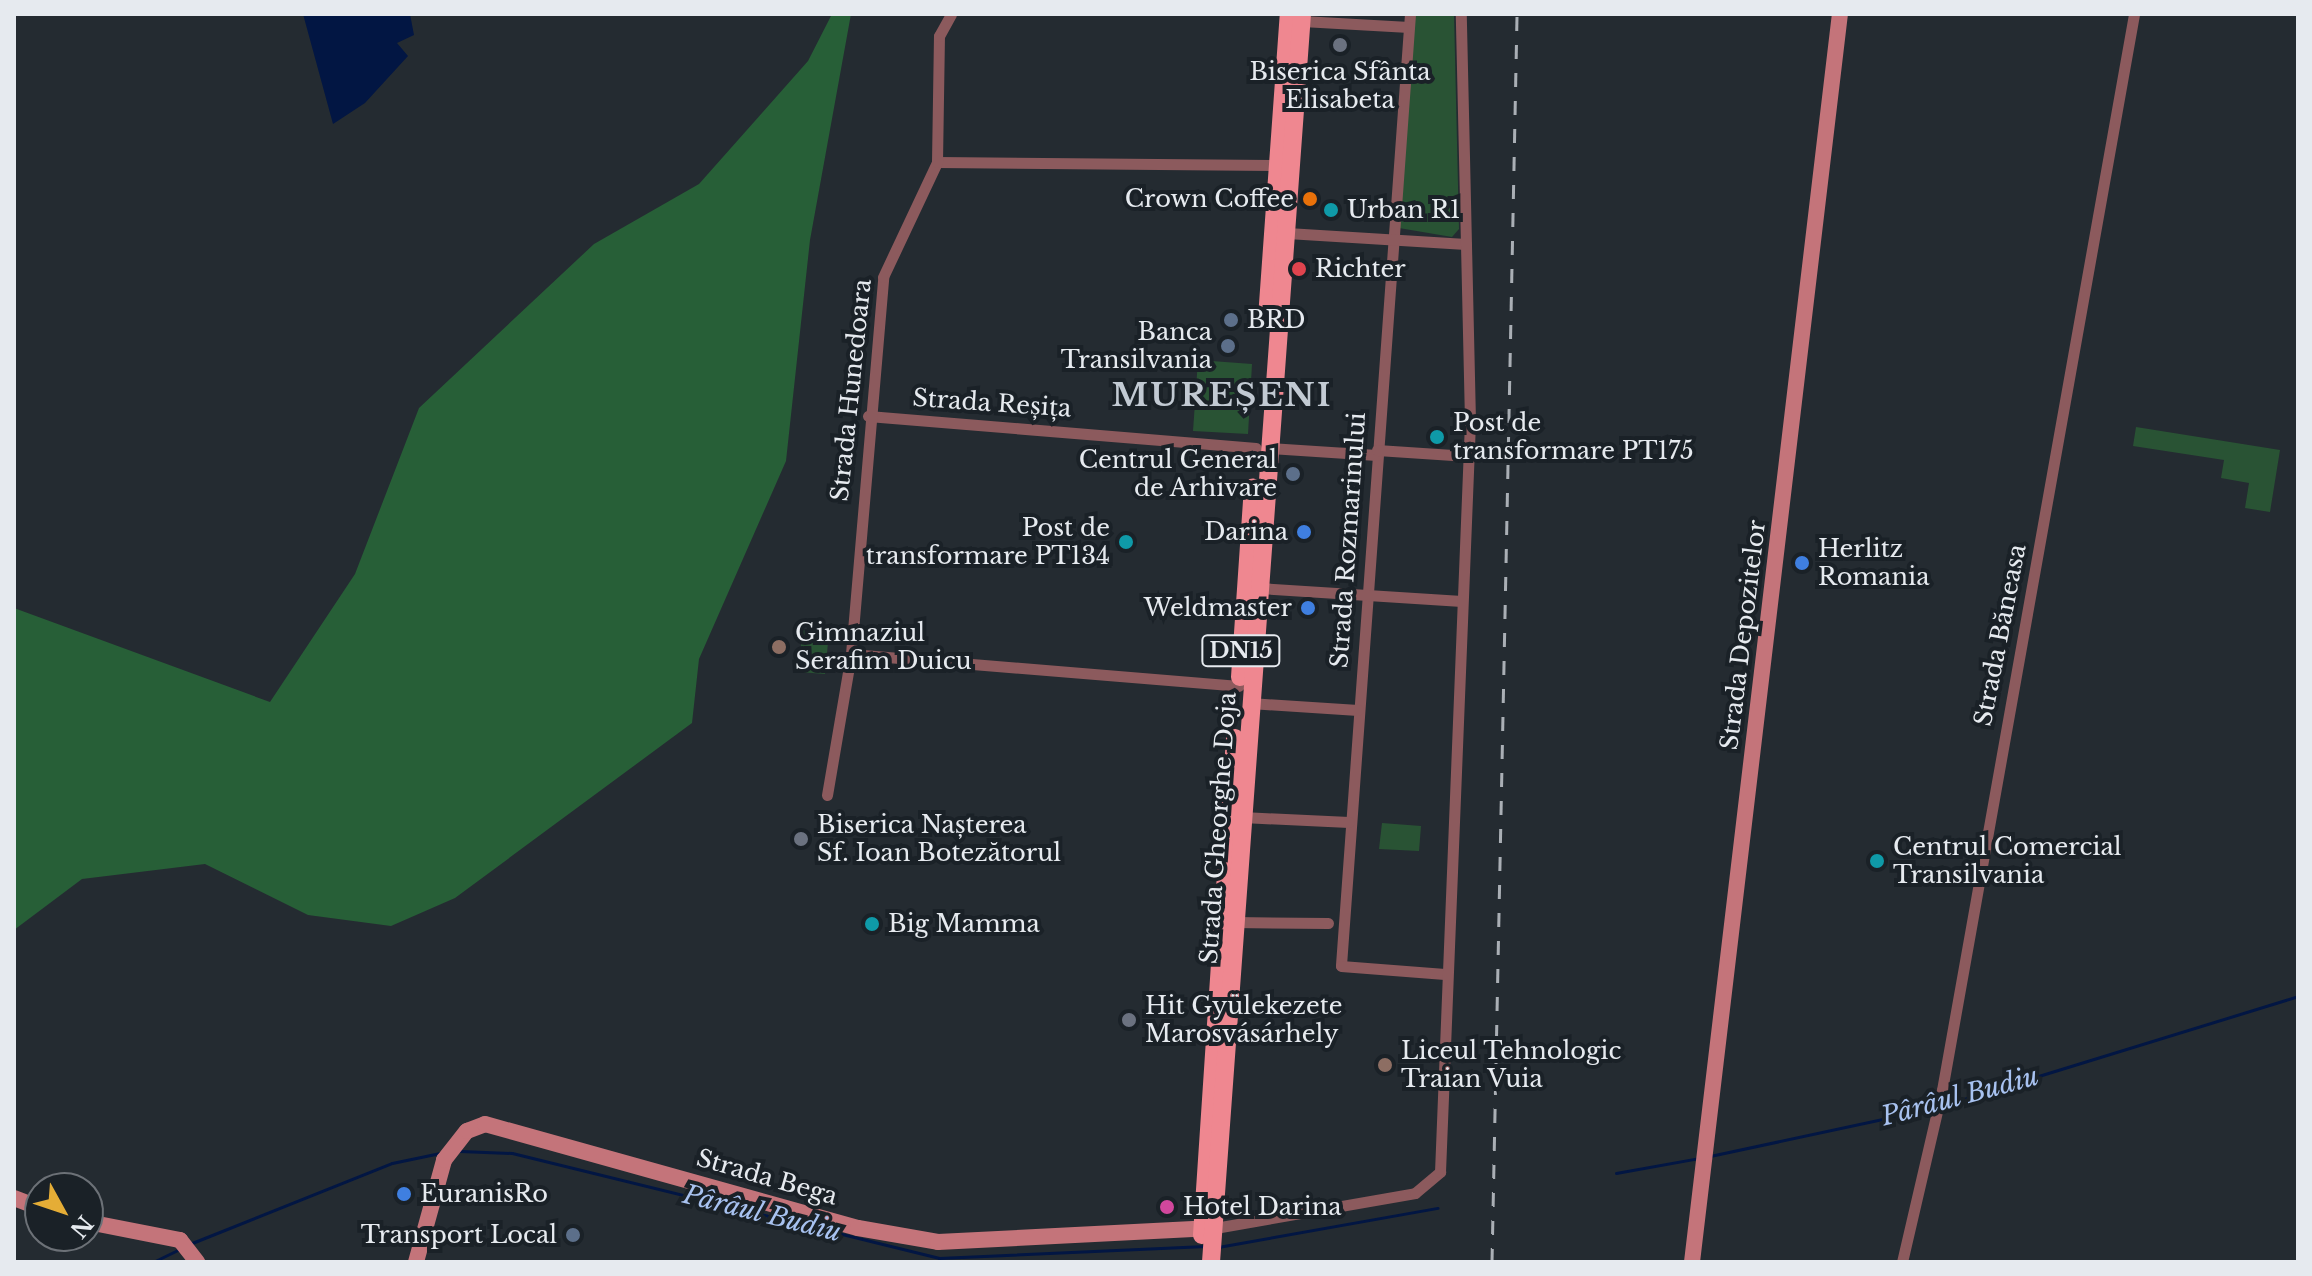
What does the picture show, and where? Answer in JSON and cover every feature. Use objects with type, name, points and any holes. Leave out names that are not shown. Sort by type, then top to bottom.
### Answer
[{"type":"main road","name":"Strada Gheorghe Doja","points":[[1207,1245],[1228,922],[1239,686],[1262,448],[1294,15]]},
{"type":"main road","name":"Strada Gheorghe Doja","points":[[1228,922],[1242,817],[1259,588],[1262,448],[1287,233],[1285,165]]},
{"type":"street","points":[[951,14],[939,36],[937,162],[1285,165]]},
{"type":"street","points":[[1207,1245],[1431,1185],[1443,1154],[1445,974],[1468,456],[1461,14]]},
{"type":"street","name":"Strada Depozitelor","points":[[1692,1262],[1840,14]]},
{"type":"street","name":"Strada Băneasa","points":[[1902,1262],[1936,1124],[2134,14]]},
{"type":"street","points":[[1294,15],[1410,20]]},
{"type":"street","name":"Strada Rozmarinului","points":[[1410,20],[1391,240],[1341,966],[1445,974]]},
{"type":"street","name":"Strada Hunedoara","points":[[827,795],[851,654],[868,416],[883,277],[937,162]]},
{"type":"street","points":[[1287,233],[1466,244]]},
{"type":"street","name":"Strada Reșița","points":[[868,416],[1262,448],[1468,456]]},
{"type":"street","points":[[1259,588],[1462,601]]},
{"type":"street","points":[[851,654],[1239,686]]},
{"type":"street","points":[[1250,703],[1358,710]]},
{"type":"street","points":[[1242,817],[1349,822]]},
{"type":"street","points":[[1228,922],[1328,923]]},
{"type":"street","name":"Strada Bega","points":[[416,1262],[444,1160],[454,1144],[485,1124],[504,1125],[858,1228],[938,1242],[1207,1245]]},
{"type":"street","points":[[104,1225],[162,1236],[195,1258]]},
{"type":"green space","points":[[832,14],[851,14],[810,240],[786,461],[699,659],[692,723],[455,898],[391,926],[308,915],[205,864],[82,879],[14,930],[14,608],[270,702],[355,574],[419,408],[594,244],[699,184],[808,61]]},
{"type":"green space","points":[[1414,14],[1454,14],[1459,229],[1452,237],[1399,228]]},
{"type":"green space","points":[[1198,360],[1252,364],[1248,434],[1193,431]]},
{"type":"green space","points":[[2136,427],[2280,450],[2270,512],[2245,508],[2249,483],[2221,478],[2224,460],[2133,446]]},
{"type":"green space","points":[[802,630],[829,632],[825,674],[799,672]]},
{"type":"green space","points":[[1382,823],[1421,826],[1419,851],[1379,849]]},
{"type":"water","points":[[303,14],[410,14],[414,35],[397,43],[408,56],[365,103],[333,124]]},
{"type":"waterway","name":"Pârâul Budiu","points":[[1941,1106],[2298,996]]},
{"type":"waterway","name":"Pârâul Budiu","points":[[1710,1156],[1934,1108]]},
{"type":"waterway","name":"Pârâul Budiu","points":[[460,1151],[512,1153],[939,1258],[1206,1246]]},
{"type":"waterway","name":"Pârâul Budiu","points":[[192,1243],[392,1163],[440,1153]]},
{"type":"waterway","name":"Pârâul Budiu","points":[[1616,1173],[1699,1158]]},
{"type":"waterway","name":"Pârâul Budiu","points":[[1218,1247],[1438,1208]]},
{"type":"waterway","name":"Pârâul Budiu","points":[[153,1262],[178,1250]]},
{"type":"railway","points":[[1492,1262],[1517,14]]},
{"type":"place","name":"Biserica Sfânta Elisabeta","points":[[1340,45]]},
{"type":"place","name":"Crown Coffee","points":[[1310,199]]},
{"type":"place","name":"Urban R1","points":[[1331,210]]},
{"type":"place","name":"Richter","points":[[1299,269]]},
{"type":"place","name":"BRD","points":[[1231,320]]},
{"type":"place","name":"Banca Transilvania","points":[[1228,346]]},
{"type":"place","name":"Post de transformare PT175","points":[[1437,437]]},
{"type":"place","name":"Centrul General de Arhivare","points":[[1293,474]]},
{"type":"place","name":"Darina","points":[[1304,532]]},
{"type":"place","name":"Post de transformare PT134","points":[[1126,542]]},
{"type":"place","name":"Herlitz Romania","points":[[1802,563]]},
{"type":"place","name":"Weldmaster","points":[[1308,608]]},
{"type":"place","name":"Gimnaziul Serafim Duicu","points":[[779,647]]},
{"type":"place","name":"Biserica Nașterea Sf. Ioan Botezătorul","points":[[801,839]]},
{"type":"place","name":"Centrul Comercial Transilvania","points":[[1877,861]]},
{"type":"place","name":"Big Mamma","points":[[872,924]]},
{"type":"place","name":"Hit Gyülekezete Marosvásárhely","points":[[1129,1020]]},
{"type":"place","name":"Liceul Tehnologic Traian Vuia","points":[[1385,1065]]},
{"type":"place","name":"EuranisRo","points":[[404,1194]]},
{"type":"place","name":"Hotel Darina","points":[[1167,1207]]},
{"type":"place","name":"Transport Local","points":[[573,1235]]},
{"type":"district","name":"MUREȘENI","points":[[1222,395]]}]
